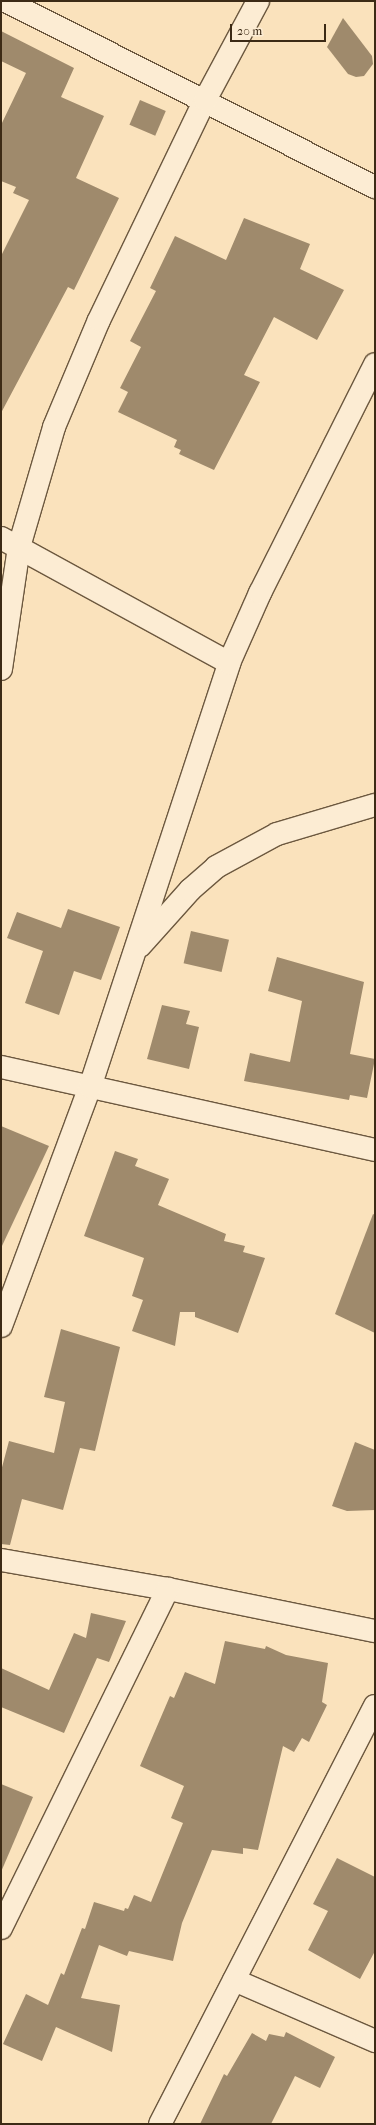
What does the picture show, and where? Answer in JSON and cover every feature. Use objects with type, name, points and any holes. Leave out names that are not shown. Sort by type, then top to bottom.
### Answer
[{"type":"street","points":[[6,1],[375,187]]},
{"type":"street","points":[[1,669],[10,542],[54,427],[98,320],[205,100],[258,1]]},
{"type":"street","points":[[1,1326],[90,1087],[229,663],[260,593],[375,364]]},
{"type":"street","points":[[10,542],[229,663]]},
{"type":"street","points":[[135,951],[190,890],[216,867],[277,834],[375,805]]},
{"type":"street","points":[[1,1067],[375,1150]]},
{"type":"street","points":[[1,1560],[168,1589],[375,1631]]},
{"type":"street","points":[[1,1928],[168,1589]]},
{"type":"street","points":[[160,2124],[373,1714]]},
{"type":"street","points":[[234,1980],[375,2041]]},
{"type":"building","points":[[343,18],[372,56],[373,64],[364,76],[356,77],[348,74],[327,47]]},
{"type":"building","points":[[1,31],[74,68],[61,97],[104,116],[76,178],[119,198],[74,290],[68,287],[1,413],[1,256],[29,200],[13,193],[16,187],[1,181],[1,125],[26,73],[1,61]]},
{"type":"building","points":[[140,100],[166,111],[155,136],[129,125]]},
{"type":"building","points":[[244,218],[310,244],[300,269],[344,290],[317,340],[274,317],[244,375],[260,382],[214,470],[179,454],[181,450],[174,447],[177,440],[118,412],[128,392],[120,388],[141,347],[130,341],[156,291],[150,288],[175,236],[226,260]]},
{"type":"building","points":[[68,909],[120,927],[101,980],[74,971],[59,1015],[25,1003],[43,951],[7,938],[17,912],[61,928]]},
{"type":"building","points":[[191,931],[229,940],[222,972],[184,963]]},
{"type":"building","points":[[277,957],[364,982],[350,1054],[375,1059],[367,1098],[350,1095],[349,1100],[244,1081],[250,1053],[290,1062],[302,1001],[268,991]]},
{"type":"building","points":[[162,1005],[190,1011],[186,1024],[199,1027],[189,1069],[147,1059]]},
{"type":"building","points":[[1,1126],[49,1146],[1,1248]]},
{"type":"building","points":[[115,1151],[138,1159],[135,1166],[169,1179],[158,1205],[226,1234],[224,1241],[245,1246],[243,1252],[265,1258],[238,1333],[195,1317],[195,1312],[180,1312],[175,1346],[132,1331],[143,1300],[132,1296],[144,1258],[84,1236]]},
{"type":"building","points":[[373,1214],[375,1215],[375,1333],[335,1314]]},
{"type":"building","points":[[61,1329],[120,1347],[95,1451],[80,1448],[63,1510],[22,1499],[10,1545],[1,1544],[1,1471],[9,1441],[54,1453],[65,1402],[44,1397]]},
{"type":"building","points":[[355,1442],[375,1450],[375,1510],[347,1511],[332,1506]]},
{"type":"building","points":[[91,1613],[126,1621],[109,1662],[97,1658],[64,1733],[1,1707],[1,1668],[49,1690],[74,1633],[86,1638]]},
{"type":"building","points":[[225,1641],[265,1649],[266,1646],[286,1655],[328,1663],[322,1702],[327,1705],[309,1742],[302,1738],[294,1752],[283,1746],[258,1850],[243,1848],[243,1854],[212,1850],[182,1923],[173,1961],[129,1951],[127,1956],[99,1945],[81,1998],[120,2005],[112,2052],[56,2027],[42,2061],[3,2044],[26,1994],[48,2005],[61,1973],[64,1975],[82,1928],[85,1929],[94,1902],[124,1911],[125,1908],[128,1909],[134,1895],[151,1902],[183,1823],[171,1818],[184,1786],[140,1766],[170,1696],[174,1698],[185,1672],[215,1684]]},
{"type":"building","points":[[1,1784],[33,1797],[1,1872]]},
{"type":"building","points":[[337,1858],[375,1877],[375,1951],[360,1979],[308,1950],[328,1911],[313,1904]]},
{"type":"building","points":[[286,2032],[335,2057],[320,2088],[295,2076],[271,2124],[200,2124],[224,2074],[227,2076],[252,2033],[266,2041],[269,2034],[284,2037]]}]
